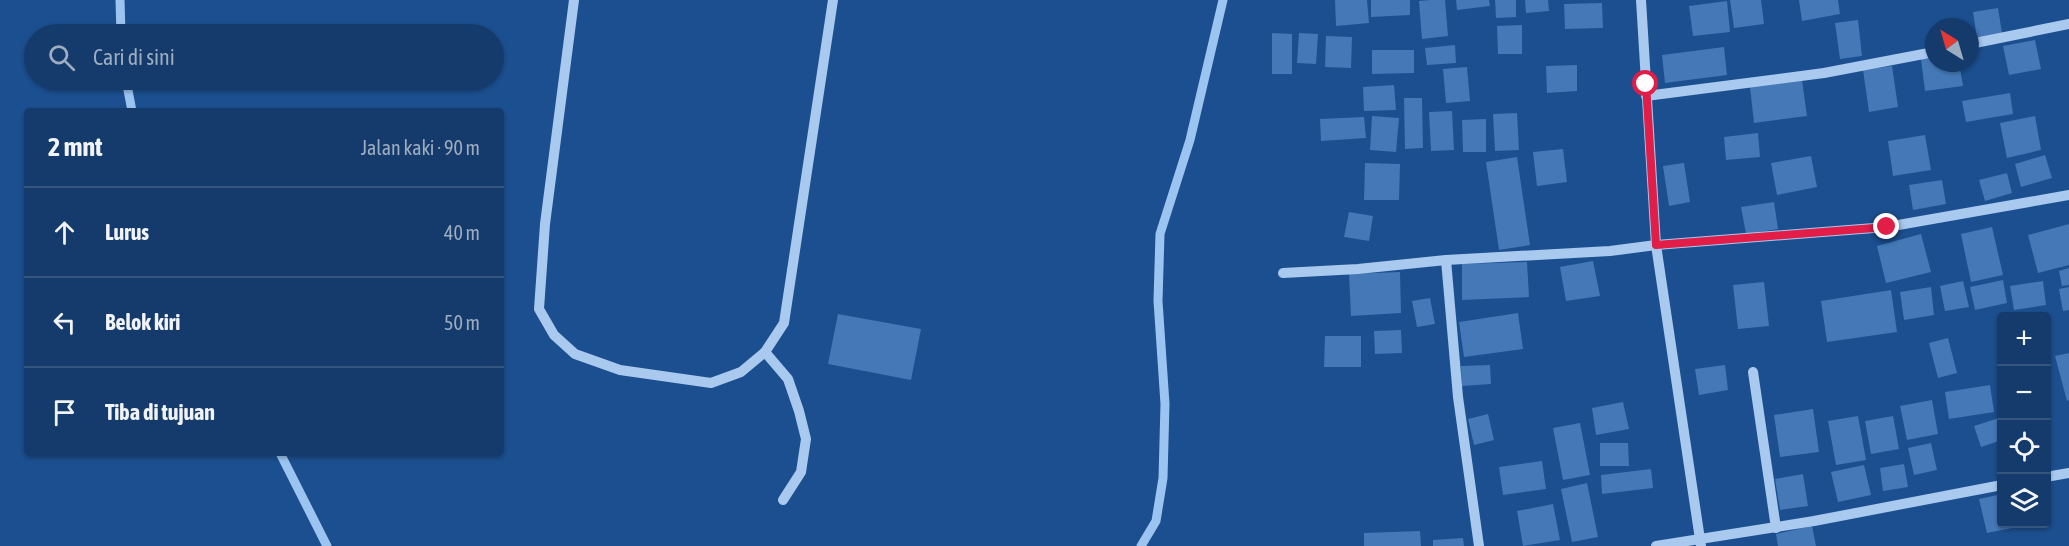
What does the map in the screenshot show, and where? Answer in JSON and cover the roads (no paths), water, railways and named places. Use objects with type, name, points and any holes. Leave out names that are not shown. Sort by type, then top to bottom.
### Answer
[{"type":"street","points":[[574,0],[545,224],[539,309],[554,335],[575,354],[620,370],[711,383],[741,372],[765,352],[784,323],[833,0]]},
{"type":"street","points":[[1641,0],[1656,245],[1701,543]]},
{"type":"street","points":[[1979,42],[2069,24]]},
{"type":"street","points":[[1646,96],[1824,73],[1925,54]]},
{"type":"street","points":[[1283,273],[1358,269],[1446,260],[1610,251],[1656,245],[1887,227],[2069,195]]},
{"type":"street","points":[[1446,260],[1458,397],[1479,546]]},
{"type":"street","points":[[765,352],[788,379],[806,439],[801,472],[783,500]]},
{"type":"street","points":[[1753,372],[1776,528]]},
{"type":"street","points":[[2051,476],[2069,473]]},
{"type":"street","points":[[1656,546],[1701,543],[1997,486]]},
{"type":"waterway","points":[[120,0],[121,24]]},
{"type":"waterway","points":[[1141,546],[1156,521],[1163,478],[1165,404],[1158,301],[1160,234],[1190,140],[1223,0]]},
{"type":"waterway","points":[[128,90],[131,108]]},
{"type":"waterway","points":[[282,456],[327,546]]}]
